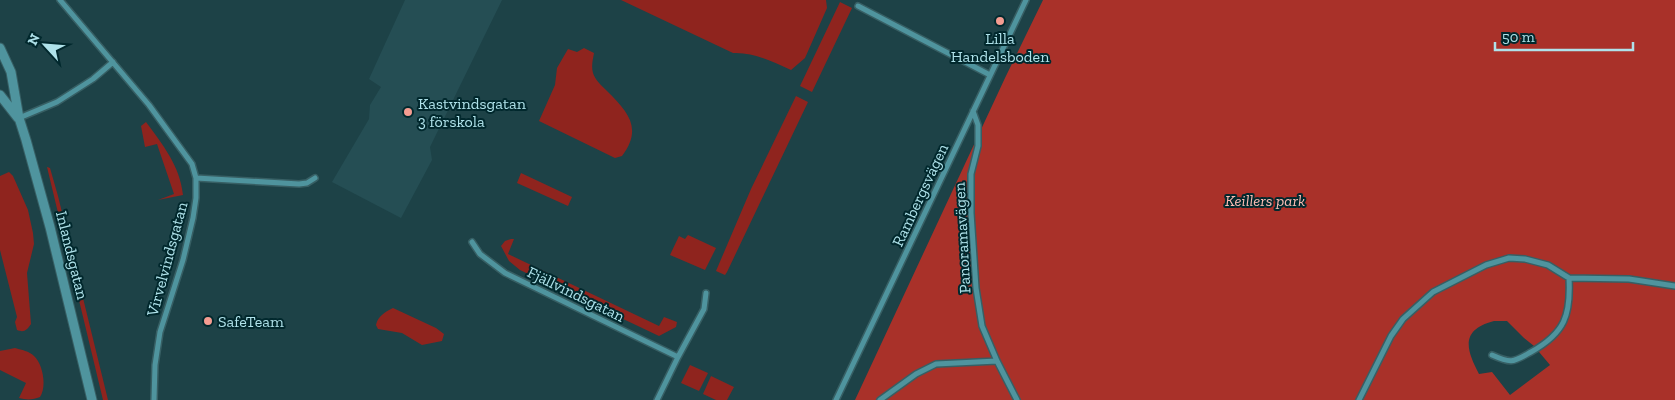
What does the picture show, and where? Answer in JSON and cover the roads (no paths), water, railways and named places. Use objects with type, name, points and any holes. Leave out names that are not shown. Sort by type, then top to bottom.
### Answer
[{"type":"street","name":"Virvelvindsgatan","points":[[60,0],[149,105],[192,164],[196,178],[196,198],[191,226],[183,260],[160,332],[155,365],[154,400]]},
{"type":"street","name":"Rambergsvägen","points":[[836,400],[1026,0]]},
{"type":"street","points":[[858,6],[990,75]]},
{"type":"street","name":"Inlandsgatan","points":[[0,48],[11,72],[19,118],[50,227],[92,400]]},
{"type":"street","points":[[19,118],[57,102],[93,79],[113,62]]},
{"type":"street","name":"Inlandsgatan","points":[[0,95],[19,118]]},
{"type":"street","name":"Panoramavägen","points":[[973,111],[978,125],[978,146],[971,174],[971,213],[976,288],[982,326],[1017,400]]},
{"type":"street","points":[[196,178],[299,184],[307,183],[315,178]]},
{"type":"street","name":"Fjällvindsgatan","points":[[472,242],[480,254],[505,273],[678,357]]},
{"type":"street","points":[[1359,400],[1392,336],[1403,319],[1433,292],[1486,265],[1509,258],[1525,259],[1548,265],[1569,278],[1629,279],[1675,286]]},
{"type":"street","points":[[1492,355],[1505,361],[1514,361],[1551,340],[1565,319],[1569,304],[1569,278]]},
{"type":"street","points":[[657,400],[704,309],[706,292]]},
{"type":"street","points":[[880,400],[916,374],[936,364],[997,361]]},
{"type":"place","name":"Lilla Handelsboden","points":[[1000,21]]},
{"type":"place","name":"Kastvindsgatan 3 förskola","points":[[408,112]]},
{"type":"place","name":"SafeTeam","points":[[208,321]]},
{"type":"park label","name":"Keillers park","points":[[1265,200]]}]
